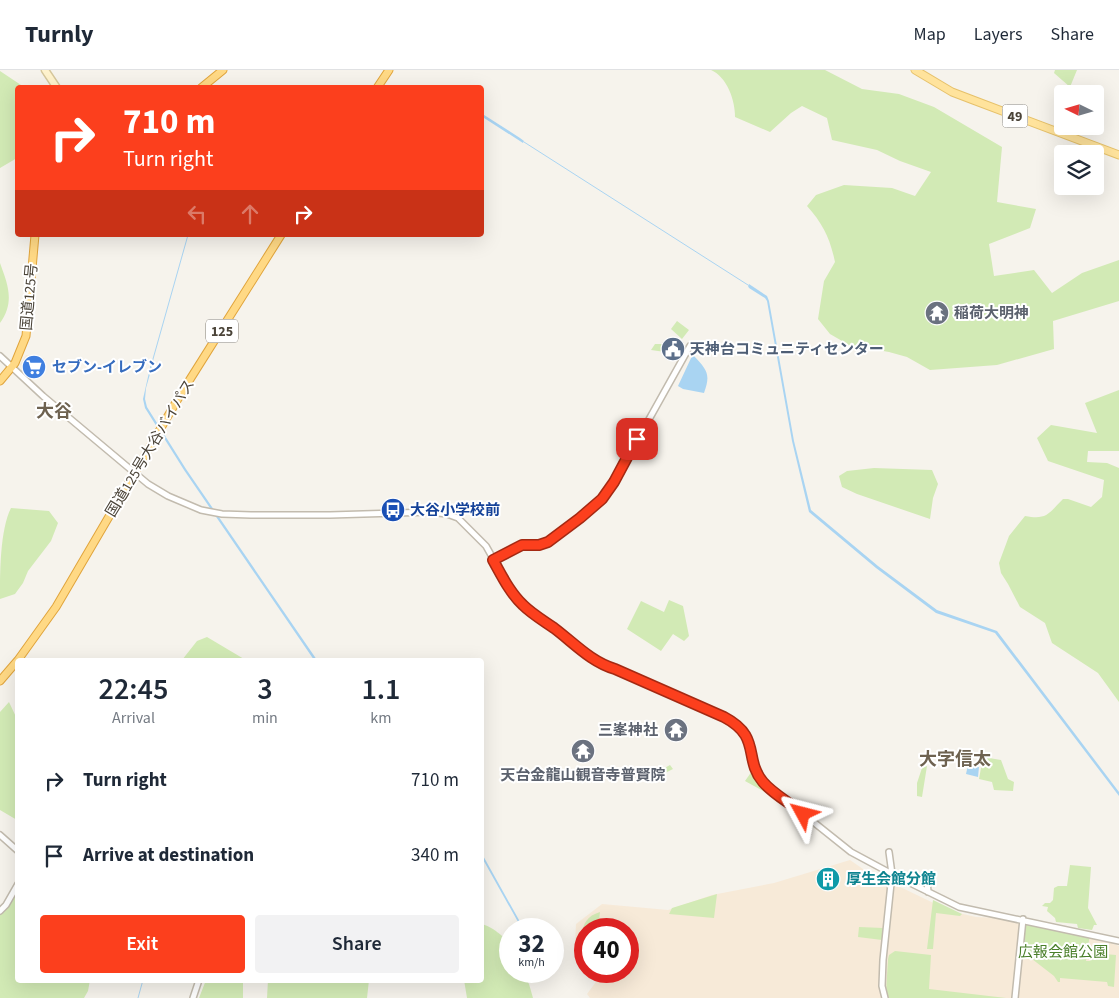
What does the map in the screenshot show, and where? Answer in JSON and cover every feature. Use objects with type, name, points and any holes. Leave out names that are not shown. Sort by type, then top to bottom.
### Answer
[{"type":"highway","points":[[205,85],[223,70]]},
{"type":"highway","points":[[379,85],[389,70]]},
{"type":"highway","name":"国道125号","points":[[0,381],[12,368],[24,343],[28,327],[34,237]]},
{"type":"highway","name":"国道125号大谷バイパス","points":[[19,658],[56,607],[157,435],[280,237]]},
{"type":"highway","name":"国道125号大谷バイパス","points":[[0,681],[15,664]]},
{"type":"main road","points":[[45,70],[55,85]]},
{"type":"main road","name":"49","points":[[915,70],[945,88],[973,100],[1119,155]]},
{"type":"street","points":[[493,560],[518,547],[544,544],[552,540],[602,499],[614,482],[690,346]]},
{"type":"street","points":[[0,356],[148,484],[168,496],[211,512],[222,514],[330,515],[440,512],[452,516],[463,522],[486,546],[509,587],[523,605],[590,658],[601,665],[615,669],[733,721],[745,732],[758,774],[768,787],[851,852],[928,892],[970,910],[1023,919],[1119,941]]},
{"type":"street","points":[[0,835],[15,848]]},
{"type":"street","points":[[885,998],[882,986],[883,960],[892,874],[889,852]]},
{"type":"street","points":[[905,880],[914,875],[927,880],[928,892]]},
{"type":"street","points":[[0,911],[6,905],[15,889]]},
{"type":"street","points":[[1015,998],[1023,919]]},
{"type":"street","points":[[193,998],[197,983]]},
{"type":"shaded area","points":[[26,355],[44,358],[42,365],[30,380],[22,372],[20,364]]},
{"type":"shaded area","points":[[850,860],[863,869],[950,911],[976,917],[1023,919],[1090,934],[1119,946],[1119,998],[590,998],[587,994],[595,983],[639,983],[639,918],[584,918],[602,904],[668,910],[712,895],[774,883]]},
{"type":"green space","points":[[711,70],[825,70],[862,89],[899,94],[934,107],[1002,147],[997,202],[1036,209],[1030,228],[989,244],[994,276],[1034,270],[1052,293],[1082,273],[1119,260],[1119,301],[1053,321],[1054,349],[997,365],[930,370],[907,357],[849,345],[830,334],[818,319],[824,281],[835,262],[825,232],[807,206],[816,195],[844,185],[892,188],[915,196],[931,172],[900,161],[877,150],[832,140],[827,118],[802,106],[791,113],[770,132],[735,117],[734,103],[726,83],[717,73]]},
{"type":"green space","points":[[1055,70],[1077,70],[1071,85],[1068,85],[1054,73]]},
{"type":"green space","points":[[0,71],[21,85],[15,85],[15,159],[0,168]]},
{"type":"green space","points":[[0,263],[9,293],[9,301],[5,315],[0,323]]},
{"type":"green space","points":[[677,321],[689,330],[682,339],[671,329]]},
{"type":"green space","points":[[669,340],[688,351],[681,362],[674,356],[677,350],[671,345],[665,352],[651,350],[655,344],[667,344]]},
{"type":"green space","points":[[1119,390],[1119,451],[1088,451],[1087,462],[1107,463],[1119,468],[1119,702],[1098,673],[1052,643],[1045,623],[1020,607],[1001,573],[999,563],[1009,536],[1025,516],[1038,517],[1047,515],[1063,499],[1091,507],[1102,497],[1104,480],[1048,461],[1037,438],[1051,425],[1097,433],[1085,403]]},
{"type":"green space","points":[[874,468],[932,470],[938,484],[933,498],[930,519],[842,487],[839,476],[847,471]]},
{"type":"green space","points":[[11,508],[49,511],[58,523],[51,541],[28,571],[23,583],[15,594],[0,599],[3,539],[7,517]]},
{"type":"green space","points":[[669,600],[683,606],[689,636],[684,641],[673,634],[661,651],[627,629],[641,601],[664,612]]},
{"type":"green space","points":[[207,637],[242,658],[184,658],[197,641]]},
{"type":"green space","points":[[9,702],[15,715],[15,819],[0,810],[0,712]]},
{"type":"green space","points":[[983,757],[1001,760],[1008,779],[1014,782],[1013,791],[994,790],[992,782],[979,779]]},
{"type":"green space","points":[[670,765],[673,769],[665,773],[657,781],[652,773],[656,769],[659,771]]},
{"type":"green space","points":[[927,766],[922,797],[917,796],[917,783],[922,768]]},
{"type":"green space","points":[[556,767],[563,774],[553,781],[547,774]]},
{"type":"green space","points":[[752,771],[769,791],[765,792],[745,781]]},
{"type":"green space","points":[[1070,865],[1091,867],[1088,908],[1097,925],[1094,925],[1092,930],[1078,928],[1077,924],[1056,922],[1055,918],[1047,911],[1048,907],[1042,906],[1053,900],[1054,888],[1067,886]]},
{"type":"green space","points":[[15,887],[15,983],[89,983],[84,998],[0,998],[0,911]]},
{"type":"green space","points":[[717,894],[714,918],[669,914],[672,908]]},
{"type":"green space","points":[[933,900],[962,914],[960,916],[936,913],[933,949],[927,949]]},
{"type":"green space","points":[[600,912],[599,918],[589,918]]},
{"type":"green space","name":"広報会館公園","points":[[1023,919],[1090,934],[1086,961],[1090,961],[1093,953],[1116,955],[1114,987],[1108,986],[1107,982],[1060,978],[1060,982],[1058,982],[1054,976],[1032,959],[1020,958]]},
{"type":"green space","points":[[484,925],[499,934],[499,983],[528,983],[533,998],[467,998],[464,983],[484,983]]},
{"type":"green space","points":[[859,927],[883,928],[882,940],[858,937]]},
{"type":"green space","points":[[895,951],[931,955],[929,989],[1006,998],[889,998],[886,992],[888,959],[889,955]]},
{"type":"green space","points":[[205,983],[243,983],[243,998],[199,998]]},
{"type":"green space","points":[[268,983],[369,983],[367,998],[267,998]]},
{"type":"water","points":[[484,115],[520,138],[524,141],[523,143],[484,118]]},
{"type":"water","points":[[749,284],[767,296],[769,301],[794,441],[811,510],[878,566],[937,610],[997,631],[1119,792],[1119,796],[995,633],[936,613],[876,568],[809,512],[792,441],[767,301],[749,288]]},
{"type":"water","points":[[692,356],[705,369],[707,381],[704,393],[683,389],[678,386]]},
{"type":"water","points":[[152,359],[154,360],[146,388],[145,399],[147,407],[186,469],[316,658],[313,658],[184,470],[145,408],[143,399]]},
{"type":"water","points":[[968,765],[979,767],[978,777],[966,774]]},
{"type":"water","points":[[484,857],[518,918],[516,918],[484,861]]},
{"type":"waterway","points":[[524,142],[748,285]]},
{"type":"waterway","points":[[153,359],[187,237]]},
{"type":"waterway","points":[[138,998],[142,983]]},
{"type":"place","name":"稲荷大明神","points":[[937,313]]},
{"type":"place","name":"天神台コミュニティセンター","points":[[673,349]]},
{"type":"place","name":"セブン-イレブン","points":[[34,367]]},
{"type":"place","name":"大谷小学校前","points":[[393,510]]},
{"type":"place","name":"三峯神社","points":[[676,730]]},
{"type":"place","name":"天台金龍山観音寺普賢院","points":[[583,751]]},
{"type":"place","name":"厚生会館分館","points":[[828,879]]},
{"type":"district","name":"大谷","points":[[54,411]]},
{"type":"district","name":"大字信太","points":[[955,759]]},
{"type":"route","points":[[637,439],[614,482],[602,499],[580,518],[548,542],[539,545],[522,545],[493,560],[509,587],[523,605],[590,658],[601,665],[615,669],[733,721],[745,732],[762,781],[803,814]]}]
